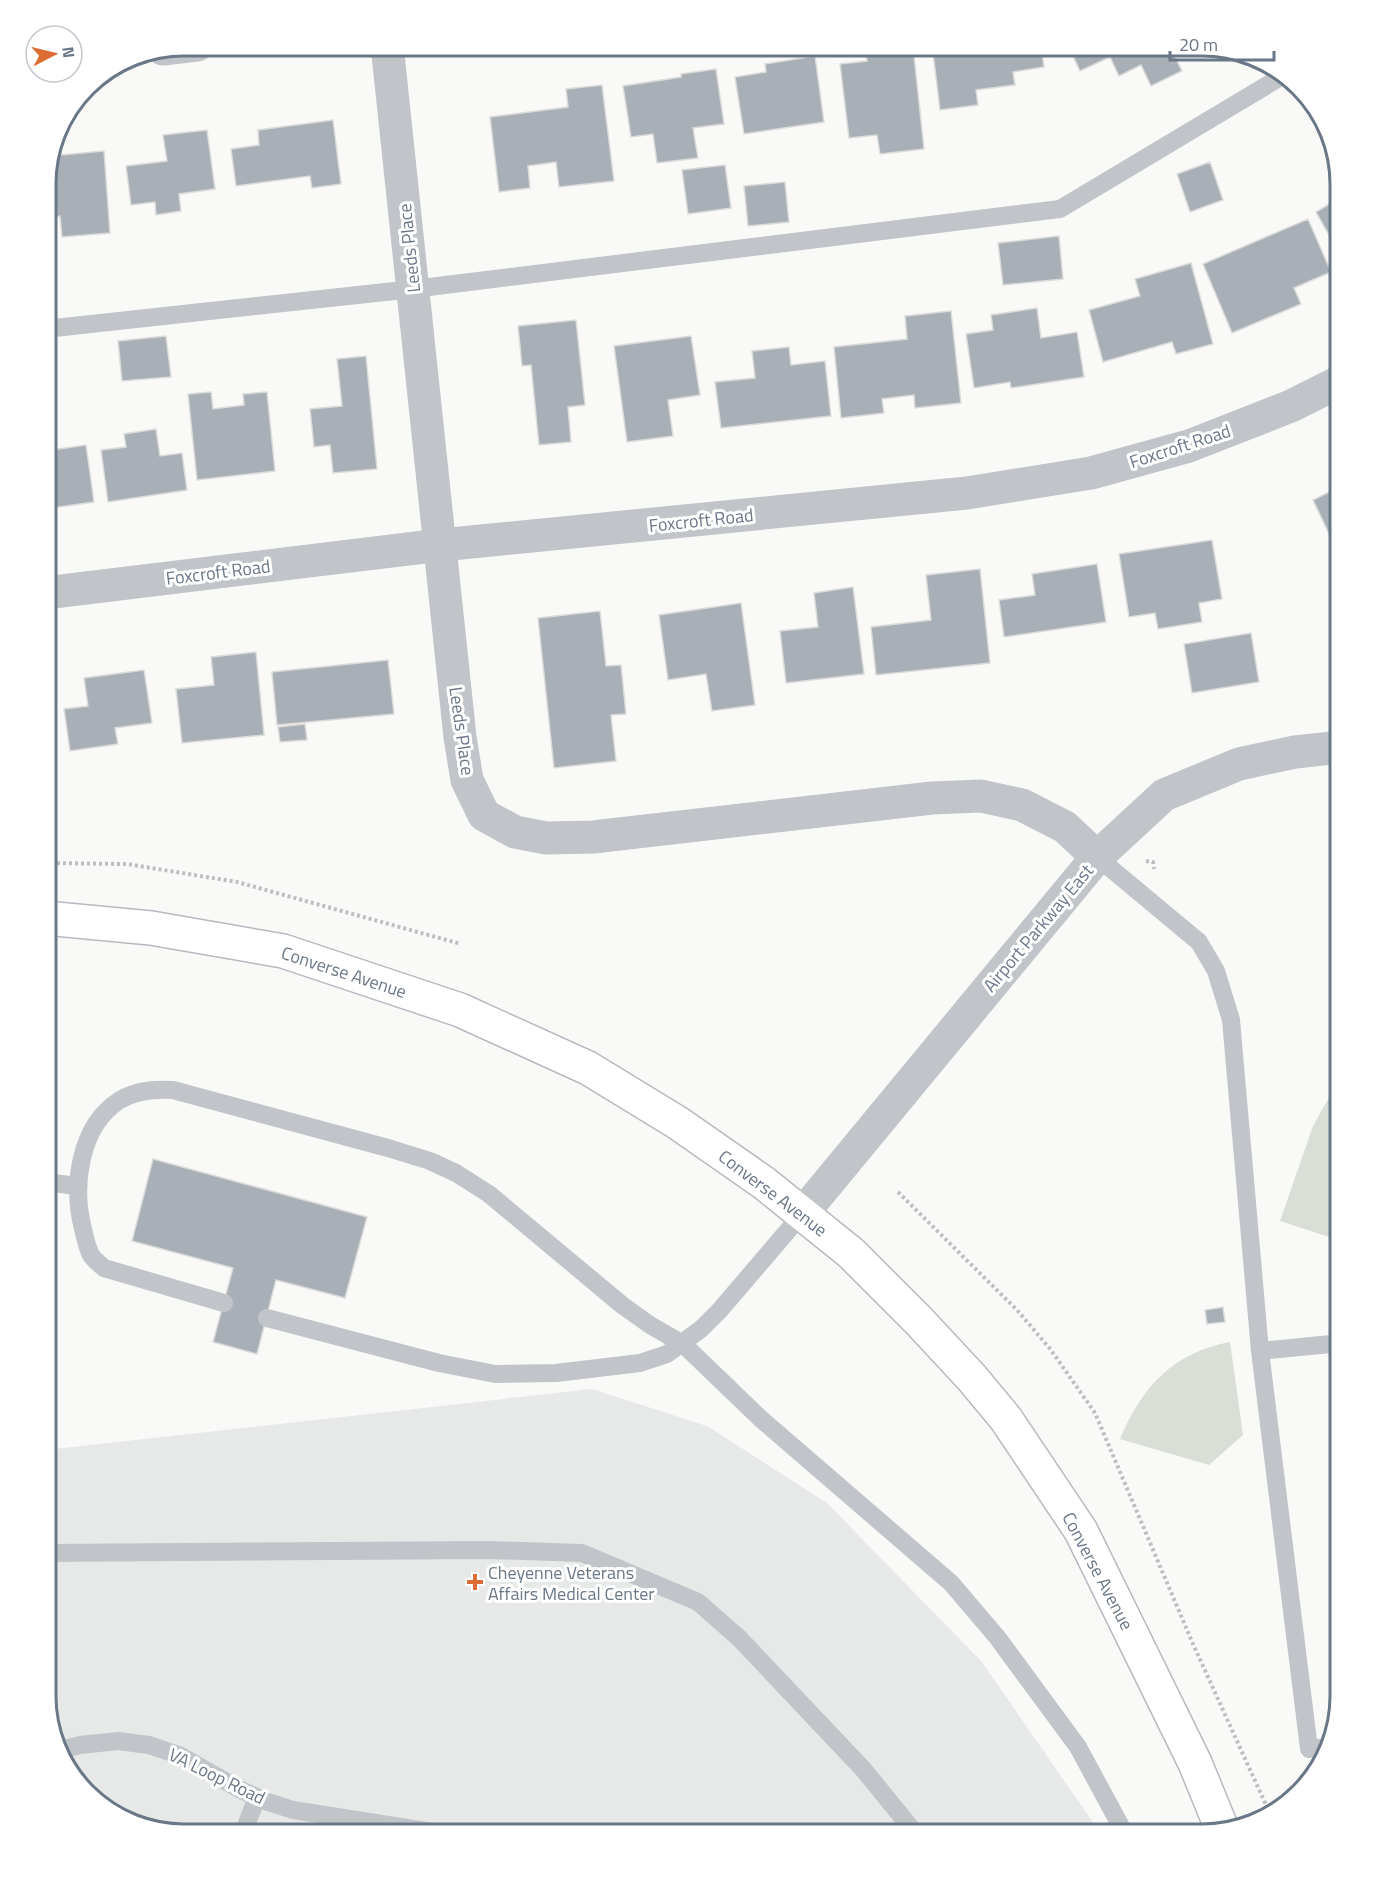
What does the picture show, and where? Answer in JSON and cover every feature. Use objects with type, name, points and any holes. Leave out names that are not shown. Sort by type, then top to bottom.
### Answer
[{"type":"main road","name":"Converse Avenue","points":[[56,919],[151,928],[282,951],[460,1010],[588,1068],[678,1123],[803,1213],[851,1253],[919,1321],[1006,1419],[1081,1531],[1195,1763],[1219,1822]]},
{"type":"street","name":"Leeds Place","points":[[388,56],[460,737],[467,780],[484,815],[515,832],[546,838],[593,837],[932,798],[981,796],[1022,805],[1065,827],[1097,857]]},
{"type":"street","name":"Foxcroft Road","points":[[56,592],[441,545],[967,493],[1091,473],[1189,446],[1291,406],[1330,386]]},
{"type":"street","name":"Airport Parkway East","points":[[803,1213],[1097,857],[1164,795],[1239,764],[1295,752],[1330,748]]},
{"type":"lane","points":[[56,328],[413,289],[1060,209],[1277,79]]},
{"type":"lane","points":[[1097,857],[1199,942],[1216,971],[1231,1020],[1260,1352],[1309,1749],[1319,1748]]},
{"type":"lane","points":[[224,1303],[104,1268],[91,1254],[79,1212],[77,1186],[91,1133],[104,1114],[120,1100],[138,1092],[174,1090],[388,1148],[430,1161],[456,1173],[489,1194],[622,1305],[683,1344],[761,1419],[951,1583],[997,1637],[1078,1747],[1120,1824]]},
{"type":"lane","points":[[56,1183],[77,1186]]},
{"type":"lane","points":[[267,1318],[440,1363],[495,1374],[556,1373],[630,1364],[667,1354],[683,1344],[720,1310],[803,1213]]},
{"type":"lane","points":[[1260,1352],[1330,1344]]},
{"type":"lane","points":[[56,1553],[489,1550],[582,1553],[698,1602],[739,1638],[863,1769],[908,1824]]},
{"type":"lane","name":"VA Loop Road","points":[[67,1748],[118,1741],[149,1745],[181,1756],[239,1789],[293,1810],[375,1823]]},
{"type":"lane","points":[[247,1823],[257,1797]]},
{"type":"path","points":[[56,862],[127,864],[237,882],[460,944]]},
{"type":"path","points":[[898,1192],[1017,1310],[1051,1350],[1095,1413],[1188,1633],[1267,1806]]},
{"type":"shaded area","points":[[1330,1096],[1330,1237],[1280,1221],[1313,1126]]},
{"type":"shaded area","points":[[1230,1342],[1243,1435],[1209,1465],[1120,1439],[1138,1403],[1162,1375],[1191,1354]]},
{"type":"shaded area","name":"Cheyenne Veterans Affairs Medical Center","points":[[592,1389],[707,1426],[827,1503],[982,1662],[1094,1824],[175,1823],[142,1817],[119,1806],[93,1786],[73,1760],[60,1729],[56,1696],[56,1449]]},
{"type":"building","points":[[815,56],[824,122],[744,134],[735,77],[766,72],[765,64]]},
{"type":"building","points":[[866,56],[914,56],[924,149],[880,154],[877,135],[849,138],[840,64],[867,61]]},
{"type":"building","points":[[933,56],[1042,56],[1044,67],[1013,72],[1015,85],[976,90],[978,105],[940,110]]},
{"type":"building","points":[[1073,56],[1174,56],[1182,71],[1151,86],[1141,65],[1119,76],[1110,57],[1080,71]]},
{"type":"building","points":[[716,69],[724,124],[693,128],[698,158],[657,163],[653,134],[631,137],[623,86]]},
{"type":"building","points":[[602,85],[614,181],[559,187],[556,162],[528,166],[530,188],[499,192],[490,117],[568,107],[566,89]]},
{"type":"building","points":[[333,120],[341,184],[312,188],[310,176],[236,186],[231,149],[259,145],[258,130]]},
{"type":"building","points":[[207,130],[215,189],[179,194],[181,211],[156,215],[155,202],[131,205],[126,166],[167,161],[163,135]]},
{"type":"building","points":[[104,151],[110,233],[62,237],[60,216],[56,217],[56,175],[59,155]]},
{"type":"building","points":[[1210,162],[1223,200],[1190,212],[1177,174]]},
{"type":"building","points":[[725,165],[731,208],[688,214],[682,170]]},
{"type":"building","points":[[785,182],[789,222],[748,226],[744,186]]},
{"type":"building","points":[[1330,204],[1330,237],[1316,212]]},
{"type":"building","points":[[1308,219],[1330,272],[1294,288],[1301,304],[1232,333],[1203,264]]},
{"type":"building","points":[[1059,236],[1063,279],[1003,285],[998,243]]},
{"type":"building","points":[[1191,263],[1213,344],[1176,354],[1172,342],[1103,362],[1089,310],[1140,296],[1135,279]]},
{"type":"building","points":[[1037,308],[1041,338],[1077,332],[1084,377],[1011,388],[1010,382],[974,388],[966,334],[993,330],[991,315]]},
{"type":"building","points":[[951,311],[961,403],[915,408],[914,395],[882,399],[884,413],[841,418],[834,347],[907,339],[905,316]]},
{"type":"building","points":[[576,320],[585,405],[568,407],[571,442],[539,445],[531,365],[522,366],[518,326]]},
{"type":"building","points":[[166,336],[171,377],[122,381],[118,341]]},
{"type":"building","points":[[691,336],[700,395],[668,400],[673,436],[627,442],[614,346]]},
{"type":"building","points":[[789,347],[791,365],[825,361],[831,416],[721,428],[715,382],[755,378],[752,351]]},
{"type":"building","points":[[366,356],[377,469],[333,473],[330,445],[314,447],[310,409],[342,406],[337,359]]},
{"type":"building","points":[[211,392],[213,409],[244,405],[243,394],[267,392],[275,471],[197,480],[188,394]]},
{"type":"building","points":[[156,429],[160,456],[182,453],[187,490],[108,502],[101,450],[126,447],[124,434]]},
{"type":"building","points":[[86,445],[94,502],[56,507],[56,449]]},
{"type":"building","points":[[1330,492],[1330,536],[1313,500]]},
{"type":"building","points":[[1212,540],[1222,599],[1199,603],[1202,622],[1158,629],[1155,613],[1129,617],[1119,554]]},
{"type":"building","points":[[1097,564],[1106,622],[1004,637],[999,600],[1035,595],[1032,574]]},
{"type":"building","points":[[980,569],[990,663],[876,675],[871,627],[931,620],[926,575]]},
{"type":"building","points":[[853,587],[864,674],[786,683],[780,631],[818,627],[814,593]]},
{"type":"building","points":[[741,603],[755,705],[712,711],[706,674],[668,680],[659,615]]},
{"type":"building","points":[[600,611],[606,666],[621,665],[626,714],[611,715],[616,761],[554,768],[538,618]]},
{"type":"building","points":[[1251,633],[1259,682],[1192,693],[1184,644]]},
{"type":"building","points":[[256,652],[264,735],[182,743],[176,689],[214,685],[211,657]]},
{"type":"building","points":[[388,660],[394,714],[277,725],[272,672]]},
{"type":"building","points":[[144,670],[152,723],[115,728],[118,744],[70,751],[64,709],[88,706],[84,678]]},
{"type":"building","points":[[305,724],[307,740],[280,742],[278,727]]},
{"type":"building","points":[[153,1159],[367,1217],[345,1298],[276,1280],[257,1354],[213,1342],[233,1268],[132,1241]]},
{"type":"building","points":[[1223,1307],[1225,1322],[1207,1324],[1205,1310]]},
{"type":"place","name":"Cheyenne Veterans Affairs Medical Center","points":[[475,1582]]}]
